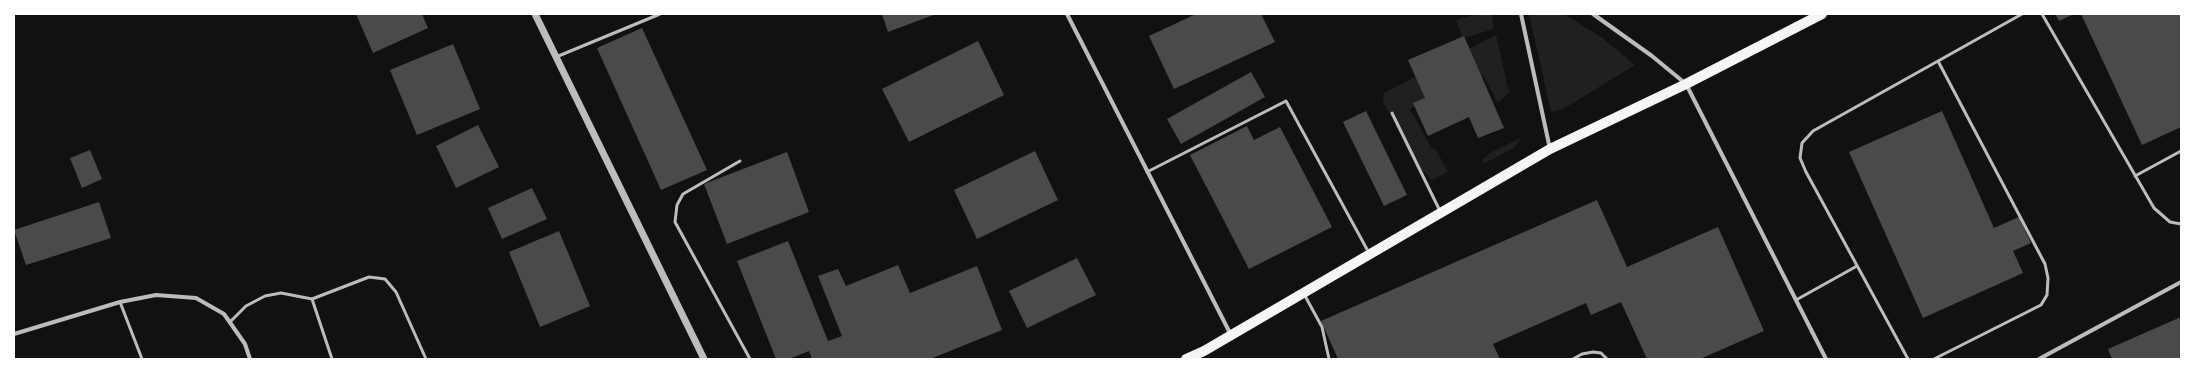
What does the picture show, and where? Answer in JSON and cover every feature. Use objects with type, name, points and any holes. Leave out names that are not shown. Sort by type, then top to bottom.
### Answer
[{"type":"main road","points":[[1186,359],[1205,355],[1231,335],[1550,149],[1686,84],[1822,14]]},
{"type":"street","points":[[535,14],[704,359]]},
{"type":"street","points":[[1066,14],[1231,335]]},
{"type":"street","points":[[1521,14],[1550,149]]},
{"type":"street","points":[[1594,14],[1652,56],[1686,84],[1826,359]]},
{"type":"street","points":[[2039,359],[2181,282]]},
{"type":"street","points":[[14,334],[120,302],[156,295],[196,298],[224,314],[245,344],[250,359]]},
{"type":"lane","points":[[556,57],[660,14]]},
{"type":"lane","points":[[1908,359],[1806,172],[1800,158],[1802,143],[1812,131],[2022,14]]},
{"type":"lane","points":[[2042,14],[2154,208],[2170,222],[2181,224]]},
{"type":"lane","points":[[1934,359],[2041,305],[2046,295],[2048,278],[2045,264],[1938,61]]},
{"type":"lane","points":[[1148,172],[1286,101],[1370,254]]},
{"type":"lane","points":[[1392,114],[1441,213]]},
{"type":"lane","points":[[2135,176],[2181,151]]},
{"type":"lane","points":[[740,161],[683,194],[677,205],[675,222],[750,359]]},
{"type":"lane","points":[[1796,300],[1857,266]]},
{"type":"lane","points":[[230,322],[246,306],[264,296],[281,293],[312,299],[369,277],[386,279],[396,292],[426,359]]},
{"type":"lane","points":[[1303,293],[1322,327],[1329,359]]},
{"type":"lane","points":[[312,299],[332,359]]},
{"type":"lane","points":[[120,302],[142,359]]},
{"type":"lane","points":[[1573,359],[1582,354],[1593,352],[1602,353],[1607,359]]},
{"type":"shaded area","points":[[1478,14],[1492,14],[1494,29],[1463,38],[1456,20]]},
{"type":"shaded area","points":[[1529,14],[1564,14],[1601,37],[1635,65],[1563,109],[1551,112]]},
{"type":"shaded area","points":[[1496,35],[1509,92],[1498,103],[1483,75],[1458,89],[1453,83],[1410,109],[1432,149],[1435,148],[1448,172],[1432,180],[1416,164],[1383,101],[1384,93]]},
{"type":"shaded area","points":[[1521,138],[1514,148],[1485,163],[1482,160],[1490,153]]},
{"type":"building","points":[[356,14],[422,14],[428,28],[373,53]]},
{"type":"building","points":[[882,14],[936,14],[888,32]]},
{"type":"building","points":[[1196,14],[1261,14],[1275,42],[1174,89],[1149,36]]},
{"type":"building","points":[[2055,14],[2074,14],[2059,21]]},
{"type":"building","points":[[2081,14],[2181,14],[2181,127],[2142,145]]},
{"type":"building","points":[[642,28],[707,170],[661,190],[597,48]]},
{"type":"building","points":[[1464,36],[1504,128],[1478,138],[1469,117],[1428,136],[1413,103],[1425,98],[1408,60]]},
{"type":"building","points":[[978,41],[1004,95],[909,142],[882,89]]},
{"type":"building","points":[[453,44],[480,109],[417,135],[390,70]]},
{"type":"building","points":[[1251,72],[1265,97],[1181,144],[1167,119]]},
{"type":"building","points":[[1366,111],[1407,195],[1384,206],[1343,122]]},
{"type":"building","points":[[1942,111],[1994,228],[2019,217],[2031,243],[2013,251],[2023,273],[1923,318],[1849,152]]},
{"type":"building","points":[[478,125],[499,167],[456,188],[436,146]]},
{"type":"building","points":[[1247,126],[1254,140],[1280,127],[1332,227],[1249,269],[1190,155]]},
{"type":"building","points":[[90,150],[102,179],[82,188],[70,158]]},
{"type":"building","points":[[1035,151],[1058,200],[977,239],[954,190]]},
{"type":"building","points":[[787,152],[809,212],[727,244],[704,184]]},
{"type":"building","points":[[532,188],[547,219],[502,239],[488,208]]},
{"type":"building","points":[[1597,200],[1627,267],[1718,227],[1764,331],[1700,359],[1647,359],[1621,302],[1591,315],[1586,303],[1493,344],[1500,359],[1338,359],[1321,321]]},
{"type":"building","points":[[99,202],[111,238],[26,265],[14,230]]},
{"type":"building","points":[[559,231],[590,306],[540,327],[509,252]]},
{"type":"building","points":[[788,241],[828,341],[842,336],[818,276],[838,269],[846,286],[898,265],[910,293],[977,266],[1002,330],[930,359],[812,359],[809,351],[789,359],[776,359],[737,261]]},
{"type":"building","points":[[1077,258],[1096,295],[1027,328],[1009,291]]},
{"type":"building","points":[[2181,317],[2181,359],[2112,359],[2108,349]]}]
